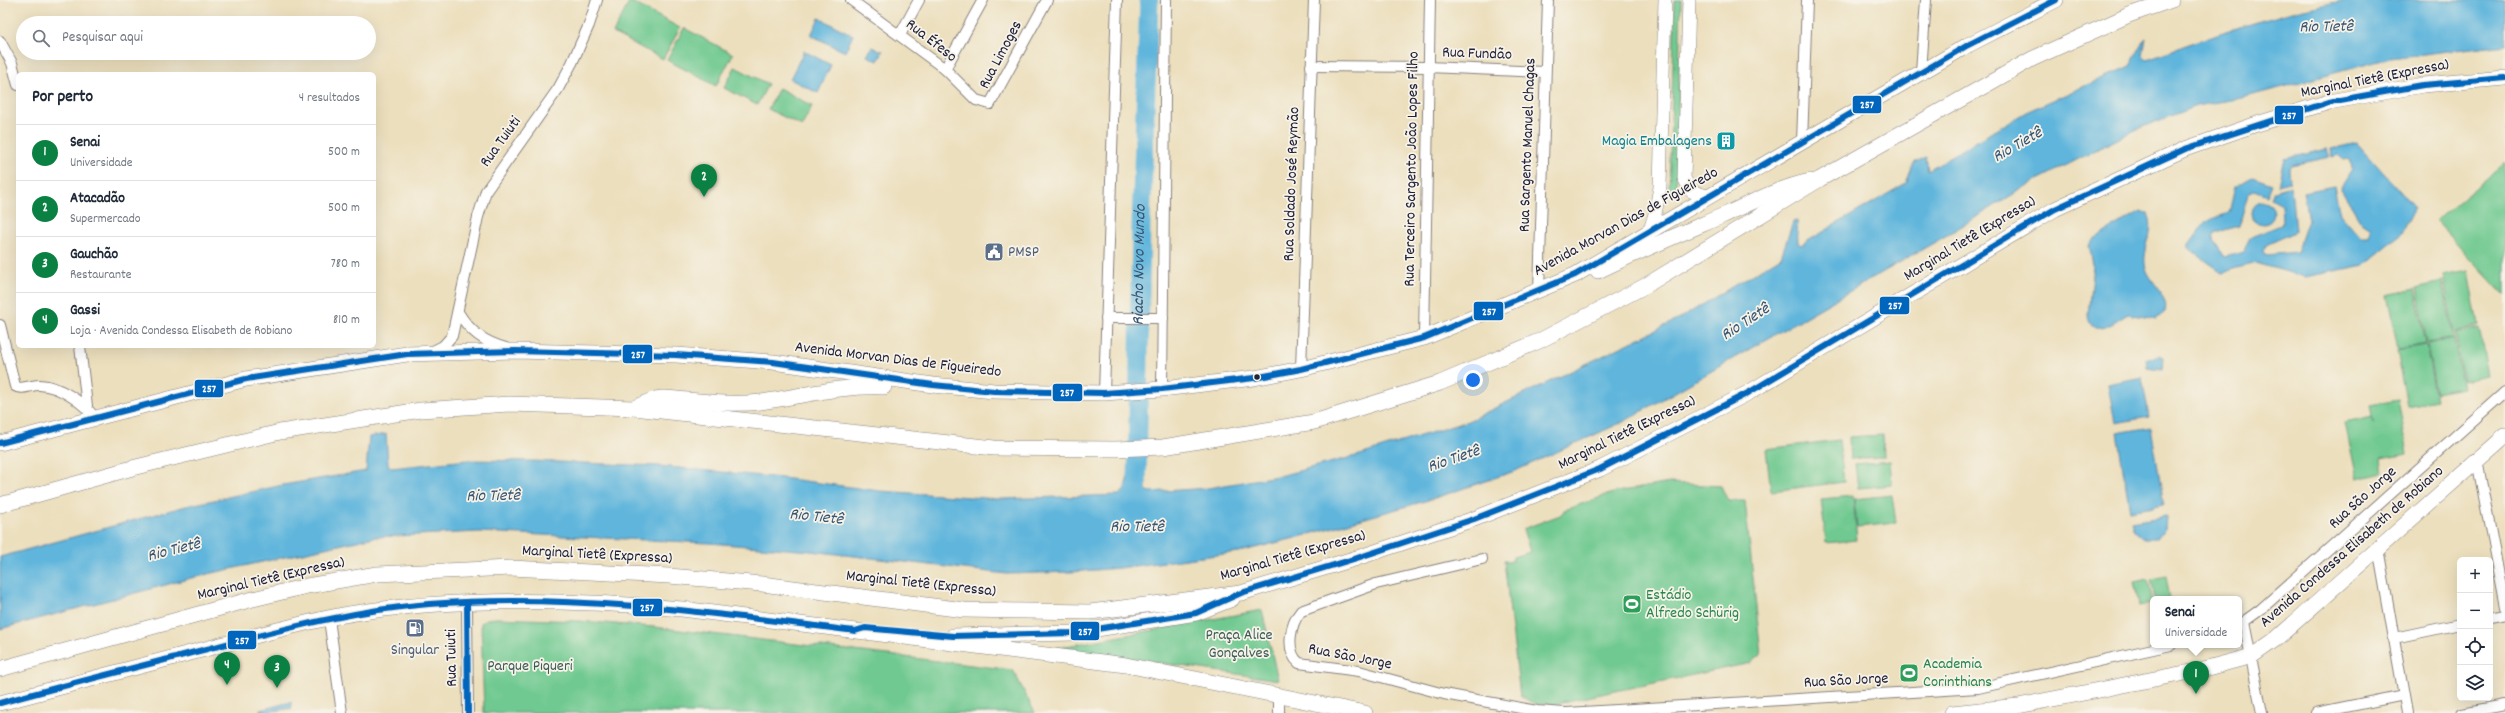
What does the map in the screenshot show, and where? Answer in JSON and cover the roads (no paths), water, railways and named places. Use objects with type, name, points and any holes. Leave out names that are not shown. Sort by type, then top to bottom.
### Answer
[{"type":"highway","name":"Avenida Morvan Dias de Figueiredo","points":[[0,444],[91,412],[246,378],[393,355],[516,351],[676,355],[773,362],[933,385],[994,391],[1104,393],[1157,390],[1254,378],[1301,369],[1424,338],[1576,275],[1650,230],[2037,5],[2056,0]]},
{"type":"highway","points":[[0,505],[136,467],[280,432],[420,410],[509,404],[634,408],[994,448],[1116,449],[1163,447],[1314,422],[1440,383],[1539,341],[1645,286],[1820,179],[2032,59],[2129,15],[2172,0]]},
{"type":"highway","name":"Marginal Tietê (Expressa)","points":[[0,669],[249,600],[307,586],[377,574],[511,568],[669,576],[762,584],[964,610],[1090,612],[1241,593],[1357,558],[1474,519],[1600,469],[1748,393],[2055,209],[2185,149],[2257,124],[2329,102],[2423,85],[2505,78]]},
{"type":"highway","points":[[2472,80],[2505,88]]},
{"type":"highway","points":[[1576,275],[1586,276],[1597,272],[1659,241],[1722,216],[1786,186],[1820,179]]},
{"type":"highway","points":[[634,408],[655,399],[664,398],[734,403],[760,402],[837,388],[860,386],[923,389],[933,385]]},
{"type":"highway","name":"Avenida Condessa Elisabeth de Robiano","points":[[1952,713],[1983,712],[2018,706],[2200,670],[2252,656],[2276,639],[2505,436]]},
{"type":"highway","points":[[854,631],[866,628],[972,636],[1072,633],[1196,613],[1227,601],[1241,593]]},
{"type":"highway","points":[[0,703],[100,675],[329,619],[375,610],[467,603],[541,601],[615,603],[1126,665],[1279,694],[1365,713]]},
{"type":"main road","points":[[1650,230],[1656,214],[1660,187],[1666,0]]},
{"type":"main road","points":[[1688,0],[1684,178],[1691,191],[1709,197]]},
{"type":"street","name":"Rua Tuiuti","points":[[428,353],[449,341],[452,336],[478,217],[486,191],[558,89],[575,57],[597,0]]},
{"type":"street","name":"Rua Éfeso","points":[[851,0],[945,69],[976,100],[987,104],[992,103]]},
{"type":"street","points":[[900,35],[919,0]]},
{"type":"street","points":[[945,69],[983,0]]},
{"type":"street","name":"Rua Limoges","points":[[992,103],[1047,0]]},
{"type":"street","points":[[1104,393],[1117,0]]},
{"type":"street","points":[[1157,390],[1163,318],[1166,0]]},
{"type":"street","name":"Rua Soldado José Reymão","points":[[1301,369],[1314,0]]},
{"type":"street","name":"Rua Terceiro Sargento João Lopes Filho","points":[[1424,338],[1430,0]]},
{"type":"street","name":"Rua Sargento Manuel Chagas","points":[[1538,292],[1548,0]]},
{"type":"street","points":[[1802,143],[1807,0]]},
{"type":"street","points":[[1921,72],[1926,0]]},
{"type":"street","points":[[1,45],[12,63],[16,77]]},
{"type":"street","name":"Rua Fundão","points":[[1311,66],[1428,67],[1545,72]]},
{"type":"street","points":[[458,312],[472,332],[497,346],[516,351]]},
{"type":"street","points":[[1106,318],[1163,318]]},
{"type":"street","points":[[0,325],[15,386],[18,388],[40,385],[53,388],[91,412]]},
{"type":"street","points":[[80,348],[91,412]]},
{"type":"street","name":"Rua São Jorge","points":[[2242,623],[2505,392]]},
{"type":"street","points":[[2478,460],[2505,607]]},
{"type":"street","points":[[2378,548],[2407,713]]},
{"type":"street","name":"Rua São Jorge","points":[[1482,559],[1376,584],[1301,611],[1292,628],[1290,647],[1293,658],[1299,662],[1359,671],[1444,694],[1537,711],[1566,713],[1978,688],[2158,648]]},
{"type":"street","name":"Rua Tuiuti","points":[[467,603],[468,713]]},
{"type":"street","points":[[2493,617],[2505,615]]},
{"type":"street","points":[[329,619],[342,713]]},
{"type":"street","points":[[2394,638],[2457,625]]},
{"type":"street","points":[[2242,627],[2252,656],[2262,713]]},
{"type":"street","points":[[1279,694],[1279,713]]},
{"type":"street","points":[[2316,713],[2404,695]]},
{"type":"street","points":[[2462,713],[2505,705]]},
{"type":"water","name":"Rio Tietê","points":[[2346,0],[2505,0],[2505,44],[2390,58],[2242,98],[2196,106],[2137,129],[2028,185],[1949,234],[1625,421],[1515,471],[1432,499],[1299,537],[1239,552],[1119,568],[1071,572],[1007,574],[811,551],[709,543],[479,532],[375,537],[199,576],[0,629],[0,557],[186,506],[283,485],[366,471],[369,437],[386,434],[388,464],[391,468],[468,460],[659,466],[782,478],[880,491],[1000,499],[1119,495],[1124,491],[1132,462],[1145,461],[1146,490],[1150,492],[1208,488],[1283,475],[1360,455],[1468,421],[1679,319],[1781,257],[1793,222],[1797,221],[1798,243],[1801,245],[1906,183],[1914,163],[1926,157],[1928,170],[2026,112],[2130,66],[2146,37],[2143,55],[2147,59],[2220,33],[2295,11]]},
{"type":"water","points":[[819,18],[853,35],[845,52],[811,35]]},
{"type":"water","points":[[872,47],[883,51],[878,61],[867,56]]},
{"type":"water","points":[[804,51],[831,65],[818,93],[790,79]]},
{"type":"water","points":[[2357,143],[2414,207],[2399,236],[2364,265],[2305,277],[2256,263],[2222,272],[2189,249],[2189,244],[2206,221],[2229,213],[2235,187],[2252,177],[2272,184],[2267,196],[2254,191],[2248,194],[2239,226],[2214,233],[2213,240],[2225,257],[2243,252],[2251,237],[2281,225],[2283,221],[2282,204],[2271,198],[2274,191],[2291,186],[2295,232],[2266,245],[2264,250],[2266,255],[2297,252],[2308,220],[2303,192],[2334,186],[2340,214],[2360,237],[2368,237],[2370,228],[2361,222],[2340,187],[2352,169],[2350,159],[2344,160],[2338,155],[2332,157],[2331,149]]},
{"type":"water","points":[[2327,149],[2329,157],[2292,165],[2289,169],[2290,182],[2278,185],[2284,159]]},
{"type":"water","points":[[2263,202],[2271,205],[2274,213],[2271,221],[2263,224],[2255,221],[2252,213],[2255,205]]},
{"type":"water","points":[[2141,211],[2148,214],[2151,226],[2145,264],[2150,276],[2164,299],[2166,305],[2165,312],[2156,319],[2128,314],[2105,327],[2094,328],[2090,324],[2088,316],[2093,264],[2089,246],[2094,239]]},
{"type":"water","points":[[2159,355],[2164,357],[2163,370],[2147,368],[2146,360]]},
{"type":"water","points":[[2142,377],[2149,417],[2115,423],[2108,384]]},
{"type":"water","points":[[2151,427],[2164,505],[2130,511],[2117,433]]},
{"type":"water","points":[[2166,516],[2165,530],[2156,538],[2143,538],[2135,531],[2132,522]]},
{"type":"water","points":[[291,702],[292,708],[260,713],[260,710]]},
{"type":"waterway","name":"Riacho Novo Mundo","points":[[1137,488],[1141,225],[1149,0]]},
{"type":"place","name":"Magia Embalagens","points":[[1726,141]]},
{"type":"place","name":"Atacadão","points":[[704,197]]},
{"type":"place","name":"PMSP","points":[[994,252]]},
{"type":"place","name":"Estádio Alfredo Schürig","points":[[1632,604]]},
{"type":"place","name":"Singular","points":[[415,628]]},
{"type":"place","name":"Academia Corinthians","points":[[1909,673]]},
{"type":"place","name":"Gassi","points":[[227,685]]},
{"type":"place","name":"Gauchão","points":[[277,688]]},
{"type":"place","name":"Senai","points":[[2196,694]]},
{"type":"park label","name":"Praça Alice Gonçalves","points":[[1239,644]]},
{"type":"park label","name":"Parque Piqueri","points":[[530,666]]}]
